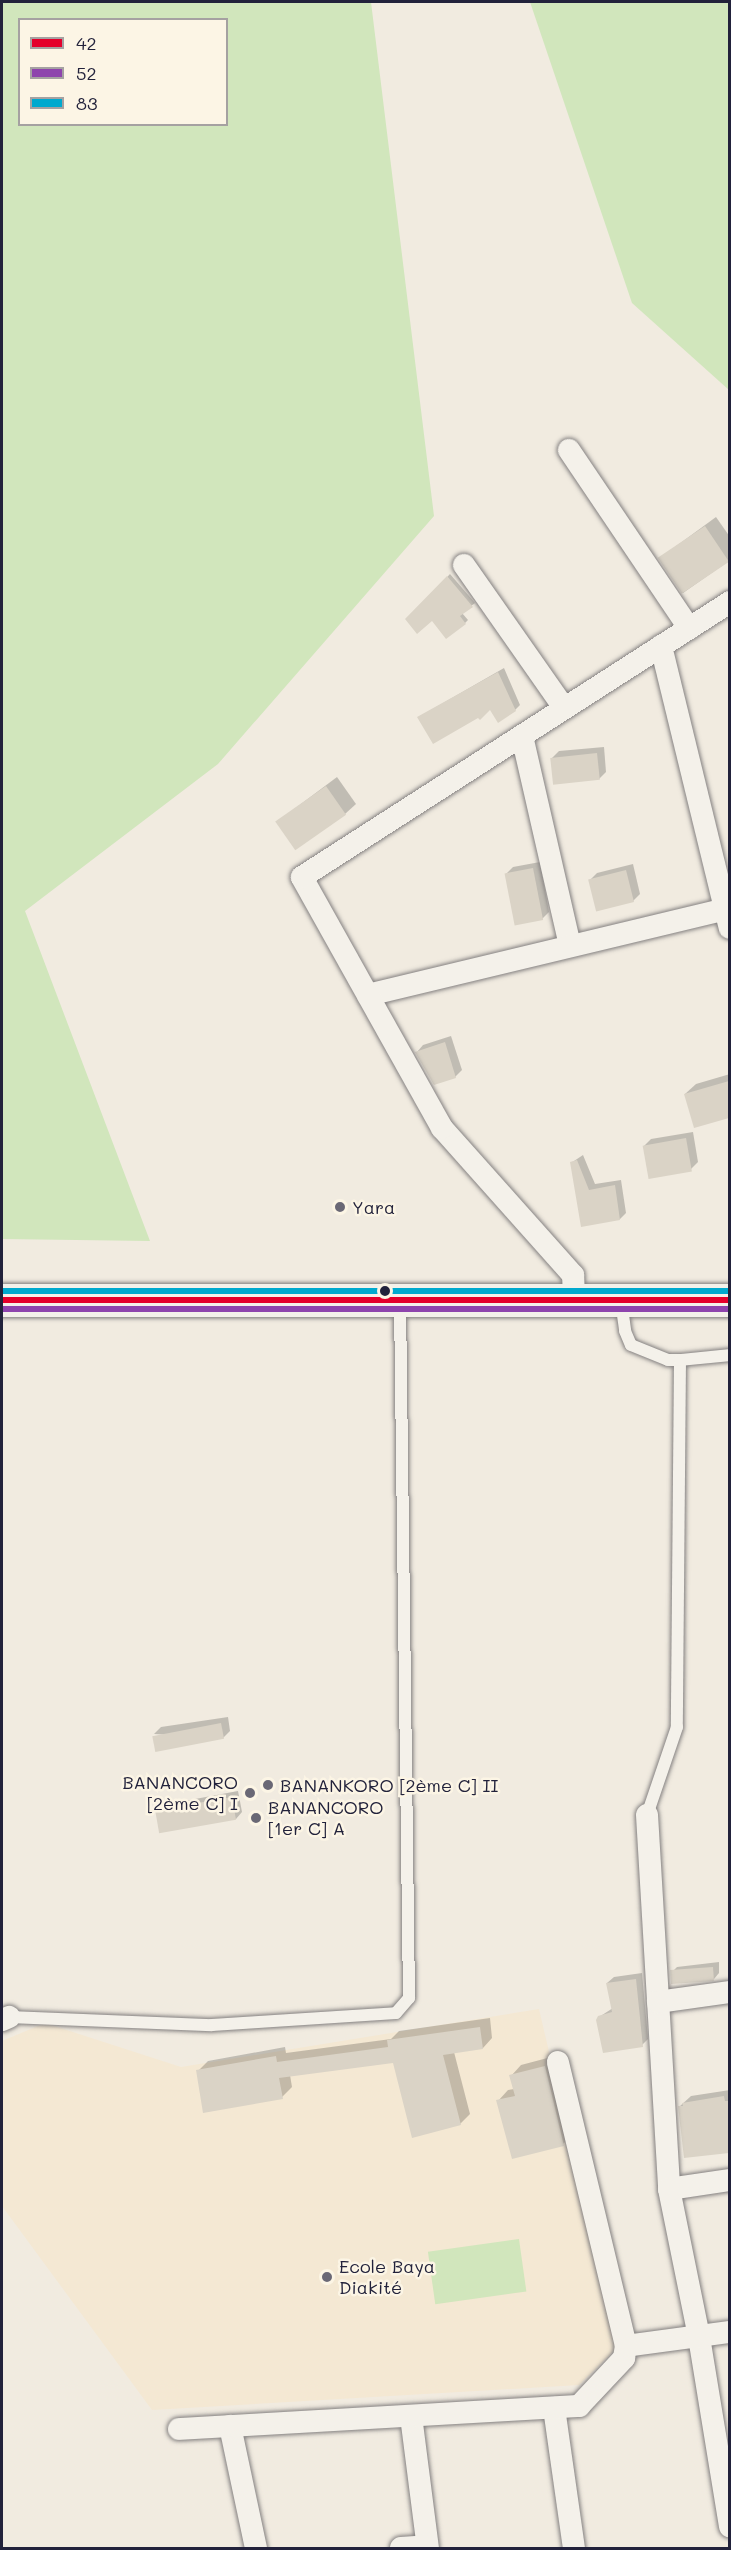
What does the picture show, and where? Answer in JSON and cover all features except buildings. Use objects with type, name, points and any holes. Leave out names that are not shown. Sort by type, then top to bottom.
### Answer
[{"type":"highway","points":[[2,1300],[729,1300]]},
{"type":"street","points":[[569,450],[689,628]]},
{"type":"street","points":[[464,565],[564,708]]},
{"type":"street","points":[[574,1300],[573,1275],[442,1128],[302,877],[729,602]]},
{"type":"street","points":[[368,995],[570,946],[727,918],[661,646]]},
{"type":"street","points":[[522,736],[570,946]]},
{"type":"street","points":[[647,1815],[669,2189],[699,2337],[729,2526]]},
{"type":"street","points":[[658,2002],[729,1992]]},
{"type":"street","points":[[179,2429],[579,2406],[624,2358],[626,2346],[558,2062]]},
{"type":"street","points":[[669,2189],[729,2180]]},
{"type":"street","points":[[626,2346],[729,2332]]},
{"type":"street","points":[[554,2408],[574,2548]]},
{"type":"street","points":[[401,2548],[428,2547],[411,2416]]},
{"type":"street","points":[[230,2427],[256,2548]]},
{"type":"lane","points":[[4,2018],[212,2025],[396,2013],[409,1998],[400,1300]]},
{"type":"lane","points":[[621,1300],[625,1331],[631,1345],[668,1360],[729,1355]]},
{"type":"lane","points":[[647,1815],[677,1727],[680,1360]]},
{"type":"shaded area","name":"Ecole Baya Diakité","points":[[539,2009],[618,2347],[579,2385],[152,2410],[2,2206],[2,2041],[45,2023],[181,2067]]},
{"type":"green space","points":[[2,2],[371,2],[434,516],[218,764],[25,911],[150,1241],[2,1239]]},
{"type":"green space","points":[[530,2],[729,2],[729,390],[632,303]]},
{"type":"green space","points":[[519,2239],[526,2291],[435,2304],[428,2252]]},
{"type":"transit line","name":"83","points":[[2,1291],[730,1291]]},
{"type":"transit line","name":"42","points":[[2,1300],[730,1300]]},
{"type":"transit line","name":"52","points":[[2,1309],[730,1309]]},
{"type":"place","name":"Yara","points":[[340,1207]]},
{"type":"place","name":"BANANKORO [2ème C] II","points":[[268,1785]]},
{"type":"place","name":"BANANCORO [2ème C] I","points":[[250,1793]]},
{"type":"place","name":"BANANCORO [1er C] A","points":[[256,1818]]},
{"type":"place","name":"Ecole Baya Diakité","points":[[327,2277]]}]
